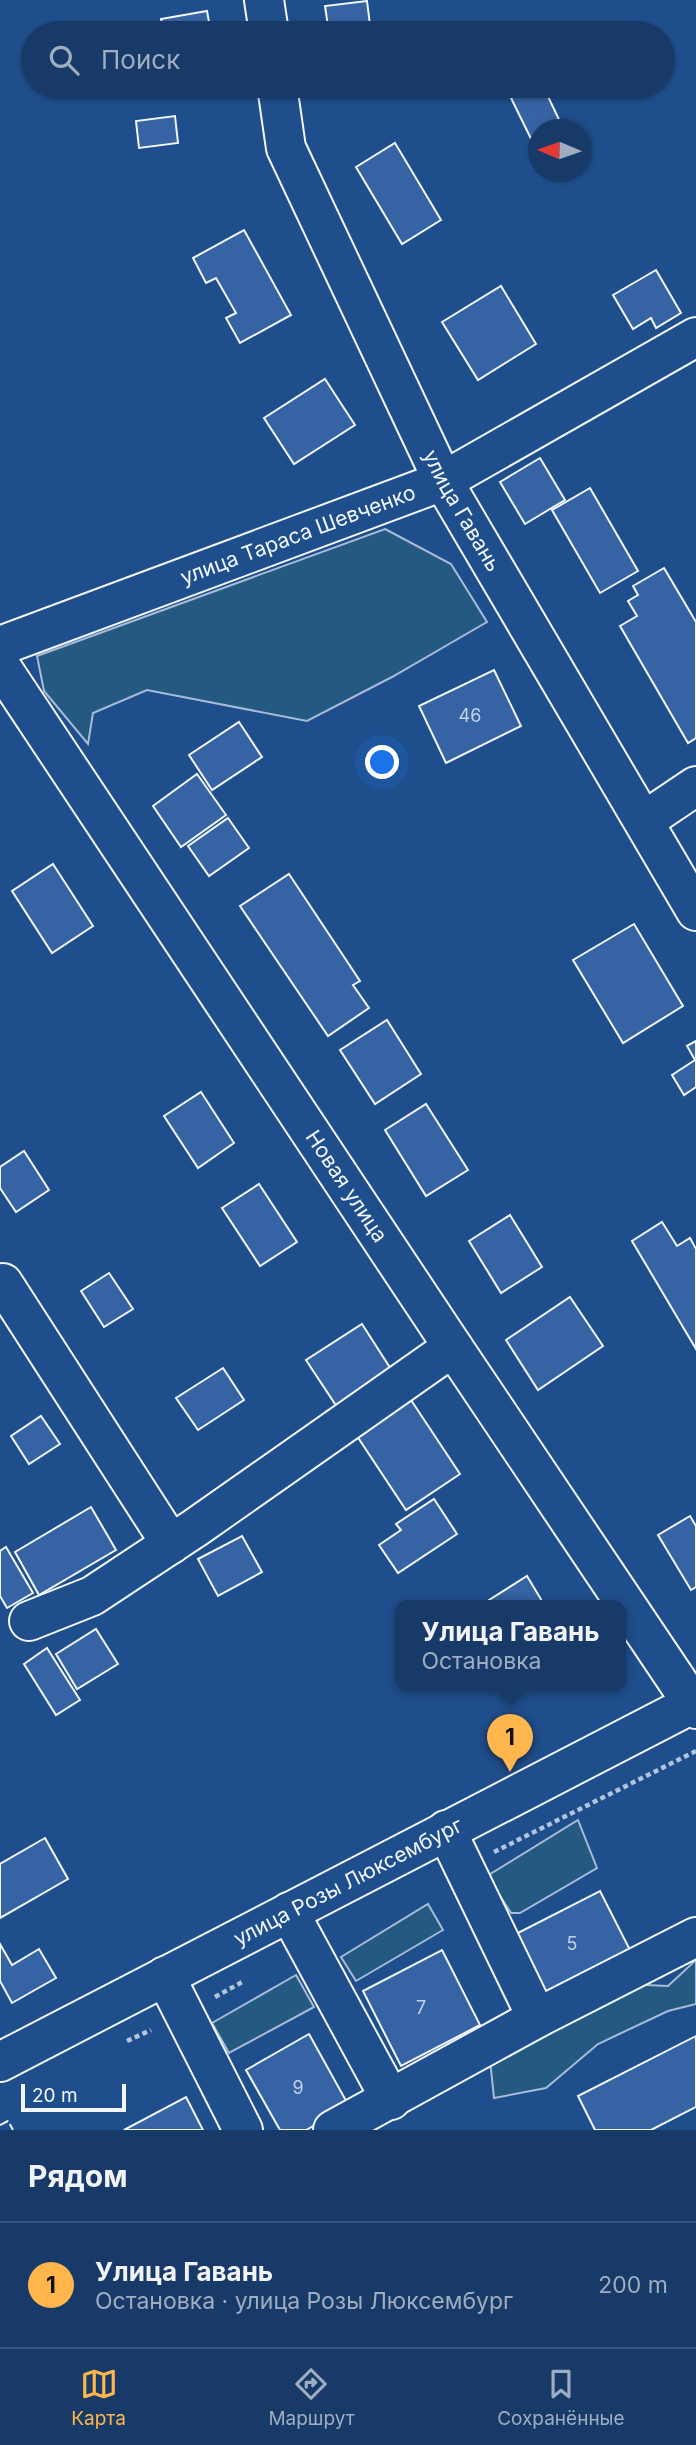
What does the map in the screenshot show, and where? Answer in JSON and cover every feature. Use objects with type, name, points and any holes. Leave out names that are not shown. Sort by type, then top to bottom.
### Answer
[{"type":"street","points":[[264,0],[267,21]]},
{"type":"street","name":"улица Гавань","points":[[279,98],[286,148],[443,481],[696,911]]},
{"type":"street","name":"улица Тараса Шевченко","points":[[0,646],[443,481],[696,337]]},
{"type":"street","name":"Новая улица","points":[[0,664],[624,1600]]},
{"type":"street","points":[[644,821],[696,786]]},
{"type":"street","points":[[3,1283],[170,1544]]},
{"type":"street","points":[[29,1621],[92,1596],[453,1347]]},
{"type":"street","name":"Новая улица","points":[[626,1603],[695,1705]]},
{"type":"street","name":"улица Розы Люксембург","points":[[0,2062],[446,1830],[695,1705]]},
{"type":"street","points":[[446,1830],[537,2018]]},
{"type":"street","points":[[289,1912],[391,2100]]},
{"type":"street","points":[[333,2130],[537,2018],[696,1937]]},
{"type":"street","points":[[165,1976],[243,2130]]},
{"type":"shaded area","points":[[385,529],[451,564],[487,622],[392,677],[307,721],[147,690],[93,713],[88,744],[44,691],[37,656]]},
{"type":"shaded area","points":[[578,1820],[597,1868],[520,1913],[511,1913],[487,1876]]},
{"type":"shaded area","points":[[428,1904],[443,1930],[356,1981],[341,1957]]},
{"type":"shaded area","points":[[696,1960],[696,2004],[668,2011],[598,2044],[546,2088],[494,2098],[490,2060],[623,1984],[668,1986]]},
{"type":"shaded area","points":[[296,1975],[314,2007],[229,2053],[212,2023]]},
{"type":"building","points":[[367,1],[370,21],[327,21],[325,6]]},
{"type":"building","points":[[207,11],[209,21],[161,21]]},
{"type":"building","points":[[511,98],[549,98],[559,119],[528,119],[528,133]]},
{"type":"building","points":[[175,116],[178,143],[139,148],[136,121]]},
{"type":"building","points":[[395,143],[441,220],[402,244],[356,167]]},
{"type":"building","points":[[244,230],[291,315],[240,343],[226,318],[236,313],[216,278],[206,283],[193,258]]},
{"type":"building","points":[[656,270],[681,313],[656,328],[651,318],[633,329],[613,295]]},
{"type":"building","points":[[501,286],[536,344],[478,380],[442,322]]},
{"type":"building","points":[[325,379],[355,425],[294,464],[264,418]]},
{"type":"building","points":[[540,458],[565,500],[525,524],[500,482]]},
{"type":"building","points":[[590,488],[638,571],[600,593],[552,510]]},
{"type":"building","points":[[664,568],[696,622],[696,738],[688,743],[620,626],[637,616],[628,601],[638,595],[633,586]]},
{"type":"building","points":[[494,670],[521,726],[446,763],[419,706]]},
{"type":"building","points":[[239,722],[262,757],[212,790],[189,755]]},
{"type":"building","points":[[197,774],[226,815],[181,847],[153,806]]},
{"type":"building","points":[[228,818],[249,848],[209,876],[188,846]]},
{"type":"building","points":[[53,864],[93,926],[52,953],[12,891]]},
{"type":"building","points":[[289,874],[360,981],[353,985],[369,1008],[328,1036],[240,906]]},
{"type":"building","points":[[634,924],[683,1006],[623,1043],[573,960]]},
{"type":"building","points":[[387,1020],[421,1074],[375,1104],[340,1050]]},
{"type":"building","points":[[696,1041],[696,1087],[684,1095],[672,1075],[695,1060],[687,1046]]},
{"type":"building","points":[[201,1092],[234,1143],[198,1168],[164,1116]]},
{"type":"building","points":[[426,1104],[468,1170],[426,1196],[385,1130]]},
{"type":"building","points":[[24,1151],[49,1190],[16,1212],[0,1188],[0,1167]]},
{"type":"building","points":[[259,1184],[297,1242],[260,1266],[222,1208]]},
{"type":"building","points":[[510,1215],[542,1267],[501,1293],[469,1241]]},
{"type":"building","points":[[662,1222],[677,1246],[690,1238],[696,1249],[696,1349],[632,1241]]},
{"type":"building","points":[[109,1273],[133,1309],[104,1327],[81,1291]]},
{"type":"building","points":[[570,1297],[603,1346],[538,1390],[506,1340]]},
{"type":"building","points":[[362,1324],[396,1377],[341,1413],[306,1360]]},
{"type":"building","points":[[223,1368],[244,1400],[198,1430],[176,1398]]},
{"type":"building","points":[[411,1400],[460,1474],[406,1510],[357,1436]]},
{"type":"building","points":[[41,1416],[60,1444],[29,1464],[11,1436]]},
{"type":"building","points":[[434,1499],[457,1534],[398,1573],[379,1545],[401,1530],[396,1524]]},
{"type":"building","points":[[91,1507],[116,1550],[39,1595],[15,1552]]},
{"type":"building","points":[[690,1516],[696,1526],[696,1587],[691,1590],[658,1535]]},
{"type":"building","points":[[242,1536],[262,1572],[218,1596],[198,1559]]},
{"type":"building","points":[[6,1547],[33,1593],[7,1608],[0,1596],[0,1551]]},
{"type":"building","points":[[527,1576],[541,1600],[489,1600]]},
{"type":"building","points":[[96,1629],[118,1664],[77,1689],[56,1654]]},
{"type":"building","points":[[47,1648],[80,1700],[56,1715],[24,1664]]},
{"type":"building","points":[[45,1838],[68,1879],[0,1918],[0,1864]]},
{"type":"building","points":[[600,1891],[631,1952],[544,1997],[512,1936]]},
{"type":"building","points":[[0,1944],[12,1965],[39,1949],[56,1978],[12,2003],[0,1981]]},
{"type":"building","points":[[442,1950],[480,2025],[401,2066],[363,1991]]},
{"type":"building","points":[[309,2034],[349,2106],[306,2130],[280,2130],[246,2070]]},
{"type":"building","points":[[696,2036],[696,2107],[651,2130],[595,2130],[578,2096]]},
{"type":"building","points":[[186,2097],[203,2130],[124,2130]]},
{"type":"fence","points":[[0,2125],[8,2121],[13,2130]]},
{"type":"place","name":"Улица Гавань","points":[[510,1772]]}]
